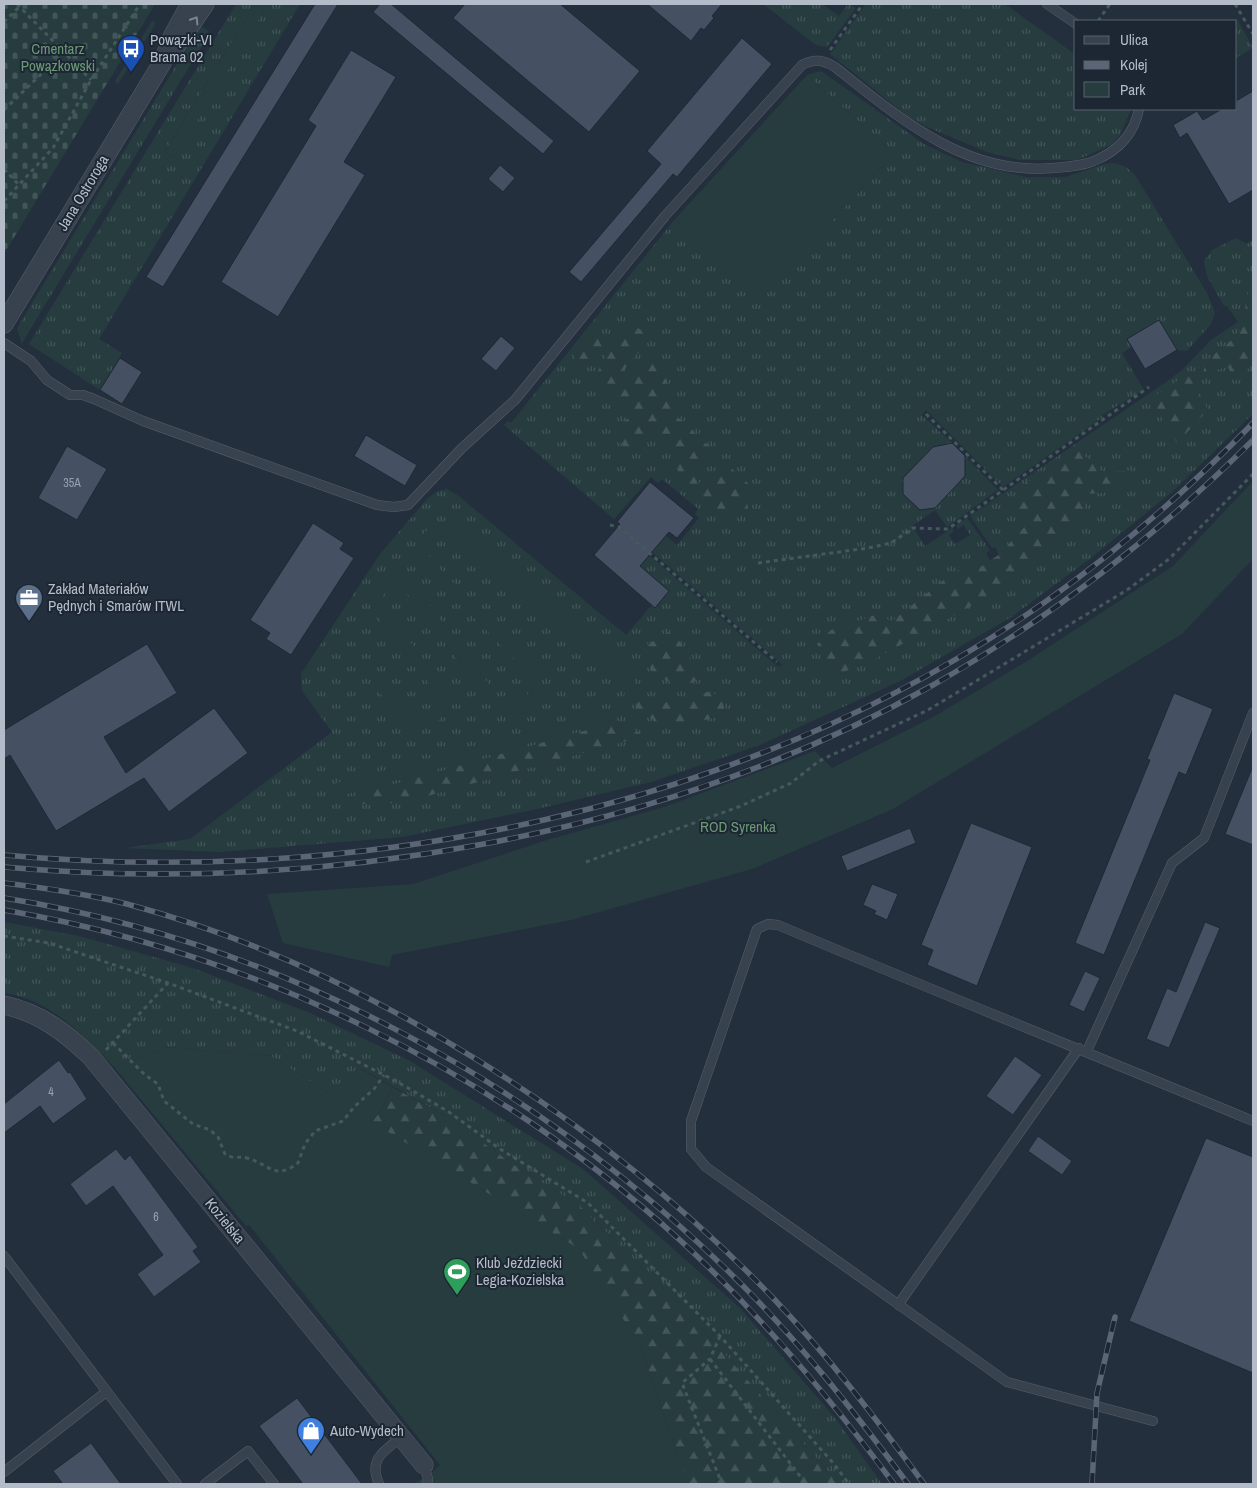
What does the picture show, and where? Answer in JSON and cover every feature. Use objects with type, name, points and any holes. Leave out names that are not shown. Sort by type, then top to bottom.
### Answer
[{"type":"street","name":"Jana Ostroroga","points":[[162,63],[173,35],[190,4]]},
{"type":"street","name":"Jana Ostroroga","points":[[4,324],[162,63],[186,34],[205,4]]},
{"type":"street","name":"Kozielska","points":[[4,1005],[19,1008],[66,1033],[95,1062],[424,1465]]},
{"type":"lane","points":[[1048,4],[1074,23]]},
{"type":"lane","points":[[4,343],[31,360],[47,380],[70,395],[94,399],[143,421],[377,505],[394,507],[408,505],[462,448],[528,387],[666,216],[794,72],[811,60],[823,60],[835,67],[903,121],[940,143],[982,160],[1021,169],[1067,167],[1088,163],[1110,154],[1127,137],[1139,110]]},
{"type":"lane","points":[[898,1305],[1083,1049],[1172,863],[1204,838],[1253,713]]},
{"type":"lane","points":[[1154,1421],[1007,1382],[706,1167],[691,1149],[691,1121],[757,928],[768,924],[778,925],[1000,1019],[1083,1049],[1253,1121]]},
{"type":"lane","points":[[4,1256],[177,1484]]},
{"type":"lane","points":[[4,1472],[106,1392]]},
{"type":"lane","points":[[379,1484],[374,1474],[377,1458],[402,1437]]},
{"type":"lane","points":[[204,1484],[248,1451],[274,1484]]},
{"type":"lane","points":[[424,1465],[428,1479],[427,1484]]},
{"type":"path","points":[[4,201],[20,186],[53,148],[91,80],[140,4]]},
{"type":"path","points":[[823,60],[863,4]]},
{"type":"path","points":[[1099,20],[1110,4]]},
{"type":"path","points":[[1235,4],[1253,34]]},
{"type":"path","points":[[4,22],[19,5],[91,80]]},
{"type":"path","points":[[4,110],[64,52]]},
{"type":"path","points":[[4,169],[20,186]]},
{"type":"path","points":[[758,564],[891,543],[913,528],[948,529],[1149,387]]},
{"type":"path","points":[[926,414],[1003,490]]},
{"type":"path","points":[[586,862],[741,806],[791,783],[819,761],[928,710],[1127,590],[1169,559],[1253,474]]},
{"type":"path","points":[[610,525],[618,527],[776,662]]},
{"type":"path","points":[[4,936],[49,943],[297,1031],[449,1112],[500,1149],[588,1203],[720,1336],[834,1464],[849,1484]]},
{"type":"path","points":[[95,1062],[168,984]]},
{"type":"path","points":[[113,1043],[145,1075],[158,1084],[164,1101],[193,1124],[210,1130],[218,1137],[225,1154],[236,1159],[248,1158],[275,1171],[284,1172],[298,1163],[305,1144],[315,1131],[343,1121],[384,1076]]},
{"type":"path","points":[[720,1336],[710,1359],[682,1383],[722,1484]]},
{"type":"path","points":[[710,1359],[806,1484]]},
{"type":"green space","name":"Cmentarz Powązkowski","points":[[4,4],[155,4],[4,254]]},
{"type":"green space","points":[[236,4],[255,4],[165,151],[174,157],[268,4],[300,4],[99,339],[122,353],[100,390],[29,344]]},
{"type":"green space","points":[[255,4],[268,4],[175,157],[165,151]]},
{"type":"green space","points":[[763,4],[822,4],[839,16],[848,4],[856,8],[827,47],[816,45]]},
{"type":"green space","points":[[866,4],[1005,4],[1074,54],[1074,110],[1131,110],[1120,135],[1111,145],[1077,160],[1020,160],[987,152],[925,126],[906,115],[830,54]]},
{"type":"green space","points":[[1237,19],[1253,48],[1237,57],[1237,20],[1235,20]]},
{"type":"green space","points":[[152,21],[156,23],[118,84],[115,81]]},
{"type":"green space","points":[[200,26],[209,31],[209,34],[22,343],[17,329],[20,323]]},
{"type":"green space","points":[[821,71],[924,144],[962,162],[1027,177],[1065,177],[1105,164],[1114,163],[1126,167],[1135,175],[1207,293],[1215,312],[1211,324],[1187,351],[1177,350],[1159,320],[1127,339],[1132,347],[1122,353],[1144,390],[1102,415],[1103,417],[1003,487],[926,410],[922,415],[952,443],[933,447],[903,478],[903,494],[920,510],[935,508],[965,476],[965,456],[998,490],[947,527],[935,510],[912,526],[925,546],[952,528],[954,531],[949,535],[955,544],[970,535],[964,525],[958,529],[956,525],[967,518],[990,550],[986,553],[990,560],[999,555],[995,547],[992,548],[970,516],[1169,380],[1183,369],[1211,340],[1238,322],[1227,306],[1224,306],[1207,276],[1204,261],[1212,250],[1236,238],[1247,244],[1253,240],[1253,414],[1172,492],[1091,558],[1010,618],[900,681],[760,745],[651,782],[537,809],[402,837],[220,852],[125,848],[190,839],[332,732],[302,691],[301,674],[380,554],[428,498],[438,491],[447,489],[460,497],[626,635],[652,605],[614,545],[621,537],[647,558],[650,556],[777,666],[783,665],[652,552],[666,536],[677,545],[699,518],[695,514],[698,509],[662,479],[658,483],[651,477],[614,519],[504,425],[508,421],[511,423],[675,219],[762,297],[894,153],[807,75]]},
{"type":"green space","points":[[807,75],[894,153],[762,298],[675,219]]},
{"type":"green space","points":[[1253,288],[1253,364],[1235,381],[1228,367],[1203,373],[1206,361],[1233,339],[1246,322],[1245,297]]},
{"type":"green space","points":[[634,327],[655,334],[619,375],[626,383],[654,359],[671,390],[673,413],[713,450],[697,471],[697,483],[708,480],[723,461],[748,483],[746,493],[748,509],[715,511],[678,482],[679,460],[651,437],[633,451],[622,445],[613,428],[635,414],[626,399],[590,385],[606,357],[600,351],[592,359],[576,361],[573,356],[593,332],[604,339]]},
{"type":"green space","points":[[1189,373],[1208,410],[1177,443],[1150,399]]},
{"type":"green space","points":[[1078,450],[1104,473],[1131,470],[1114,492],[1086,494],[1084,513],[1054,544],[991,595],[877,658],[832,677],[821,673],[825,654],[817,644],[831,630],[875,615],[892,621],[946,578],[972,562],[979,568],[1000,554],[1027,524],[1013,506],[1018,488]]},
{"type":"green space","name":"ROD Syrenka","points":[[1253,481],[1253,559],[1182,634],[891,810],[752,869],[571,920],[392,955],[389,967],[283,943],[267,894],[413,884],[547,840],[664,807],[815,751],[832,768],[935,716],[1024,663],[1173,566]]},
{"type":"green space","points":[[444,523],[459,527],[626,668],[634,683],[634,698],[626,711],[611,720],[340,796],[336,783],[610,711],[619,705],[624,697],[623,683],[620,678],[454,538],[442,536],[430,545],[429,555],[432,561],[536,667],[541,678],[542,689],[540,698],[527,711],[518,714],[496,710],[406,592],[401,588],[391,588],[383,595],[382,606],[444,685],[447,694],[445,711],[434,724],[427,727],[418,727],[409,724],[399,717],[375,686],[383,678],[414,714],[429,714],[438,701],[435,691],[372,610],[371,600],[377,584],[391,577],[408,581],[416,587],[500,699],[507,703],[520,703],[529,694],[531,688],[528,673],[419,561],[418,547],[422,536],[431,528]]},
{"type":"green space","points":[[672,630],[703,677],[679,689],[650,669],[647,645]]},
{"type":"green space","points":[[711,691],[724,702],[722,717],[663,727],[635,707],[643,693],[656,705]]},
{"type":"green space","points":[[619,721],[645,736],[402,803],[358,804],[359,794]]},
{"type":"green space","points":[[4,922],[79,936],[193,968],[310,1013],[410,1061],[583,1169],[741,1309],[836,1419],[882,1484],[839,1484],[691,1316],[580,1206],[511,1163],[449,1118],[360,1068],[330,1094],[271,1056],[167,1047],[114,1067],[65,1020],[36,1003],[4,993]]},
{"type":"green space","name":"Klub Jeździecki Legia-Kozielska","points":[[167,1047],[271,1056],[330,1094],[359,1068],[392,1087],[381,1110],[372,1122],[579,1249],[639,1344],[688,1484],[413,1484],[428,1476],[440,1465],[249,1225],[246,1226],[114,1067]]},
{"type":"green space","points":[[392,1087],[449,1118],[511,1163],[580,1206],[691,1316],[839,1484],[688,1484],[639,1344],[372,1122],[381,1110]]},
{"type":"building","points":[[315,4],[338,4],[163,287],[146,277]]},
{"type":"building","points":[[380,4],[391,4],[554,141],[543,154],[373,12]]},
{"type":"building","points":[[465,4],[560,4],[640,71],[589,132],[453,18]]},
{"type":"building","points":[[647,4],[722,4],[704,30],[701,28],[691,41]]},
{"type":"building","points":[[742,38],[772,64],[677,177],[673,174],[581,282],[569,272],[661,164],[647,151]]},
{"type":"building","points":[[351,50],[396,77],[344,162],[365,175],[278,317],[221,282],[316,126],[308,120]]},
{"type":"building","points":[[1253,91],[1253,190],[1229,204],[1187,133],[1180,138],[1173,125],[1197,111],[1203,120],[1220,110],[1237,110],[1237,100]]},
{"type":"building","points":[[500,165],[515,178],[503,192],[488,179]]},
{"type":"building","points":[[1159,320],[1177,350],[1145,369],[1127,339]]},
{"type":"building","points":[[501,336],[515,348],[496,371],[481,359]]},
{"type":"building","points":[[120,358],[142,372],[122,404],[100,390]]},
{"type":"building","points":[[366,435],[417,465],[405,486],[354,456]]},
{"type":"building","points":[[952,443],[965,456],[965,476],[935,508],[920,510],[903,494],[903,478],[933,447]]},
{"type":"building","points":[[67,446],[107,469],[77,520],[38,498]]},
{"type":"building","points":[[650,482],[694,518],[677,538],[669,532],[640,566],[669,591],[655,608],[594,555],[620,524],[617,522]]},
{"type":"building","points":[[313,523],[344,543],[340,549],[354,558],[291,655],[266,639],[270,633],[250,620]]},
{"type":"building","points":[[147,644],[177,693],[104,737],[126,773],[214,708],[248,753],[169,812],[144,778],[56,831],[10,755],[4,759],[4,730]]},
{"type":"building","points":[[1174,693],[1213,709],[1186,775],[1179,772],[1104,955],[1075,943],[1150,760],[1147,759]]},
{"type":"building","points":[[1253,766],[1253,845],[1225,834]]},
{"type":"building","points":[[971,823],[1032,847],[977,986],[927,965],[933,950],[921,945]]},
{"type":"building","points":[[910,828],[916,843],[847,871],[841,856]]},
{"type":"building","points":[[872,884],[898,894],[887,920],[874,914],[876,911],[863,905]]},
{"type":"building","points":[[1205,922],[1220,928],[1169,1048],[1146,1039],[1167,988],[1176,992]]},
{"type":"building","points":[[1085,971],[1100,978],[1084,1012],[1069,1005]]},
{"type":"building","points":[[1015,1056],[1042,1075],[1013,1115],[986,1096]]},
{"type":"building","points":[[59,1060],[68,1073],[70,1072],[87,1099],[53,1124],[40,1106],[4,1133],[4,1104]]},
{"type":"building","points":[[1038,1136],[1072,1161],[1062,1175],[1028,1151]]},
{"type":"building","points":[[1206,1138],[1253,1157],[1253,1373],[1129,1321]]},
{"type":"building","points":[[116,1149],[125,1160],[130,1155],[198,1247],[193,1251],[201,1262],[154,1297],[137,1274],[163,1255],[113,1186],[86,1206],[70,1184]]},
{"type":"building","name":"Auto-Wydech","points":[[297,1398],[362,1484],[303,1484],[259,1426]]},
{"type":"building","points":[[91,1443],[121,1484],[63,1484],[53,1471]]},
{"type":"railway","points":[[4,855],[139,862],[276,859],[412,845],[547,819],[679,783],[807,734],[929,674],[1045,602],[1100,561],[1179,495],[1253,423]]},
{"type":"railway","points":[[4,867],[122,874],[242,872],[362,862],[482,844],[601,818],[716,782],[827,738],[933,685],[977,659],[1061,603],[1141,542],[1217,475],[1253,440]]},
{"type":"railway","points":[[4,883],[112,900],[216,932],[304,968],[391,1010],[476,1059],[558,1113],[635,1172],[708,1234],[774,1299],[814,1343],[924,1484]]},
{"type":"railway","points":[[4,898],[105,919],[204,948],[301,985],[395,1029],[485,1081],[571,1139],[653,1203],[729,1272],[801,1348],[908,1484]]},
{"type":"railway","points":[[4,910],[97,930],[189,956],[279,989],[367,1028],[451,1073],[532,1124],[609,1180],[682,1242],[711,1270],[794,1358],[894,1484]]},
{"type":"railway","points":[[1092,1484],[1097,1393],[1115,1317]]},
{"type":"place","name":"Powązki-VI Brama 02","points":[[131,73]]},
{"type":"place","name":"Zakład Materiałów Pędnych i Smarów ITWL","points":[[29,622]]},
{"type":"place","name":"Klub Jeździecki Legia-Kozielska","points":[[457,1296]]},
{"type":"place","name":"Auto-Wydech","points":[[311,1455]]}]
